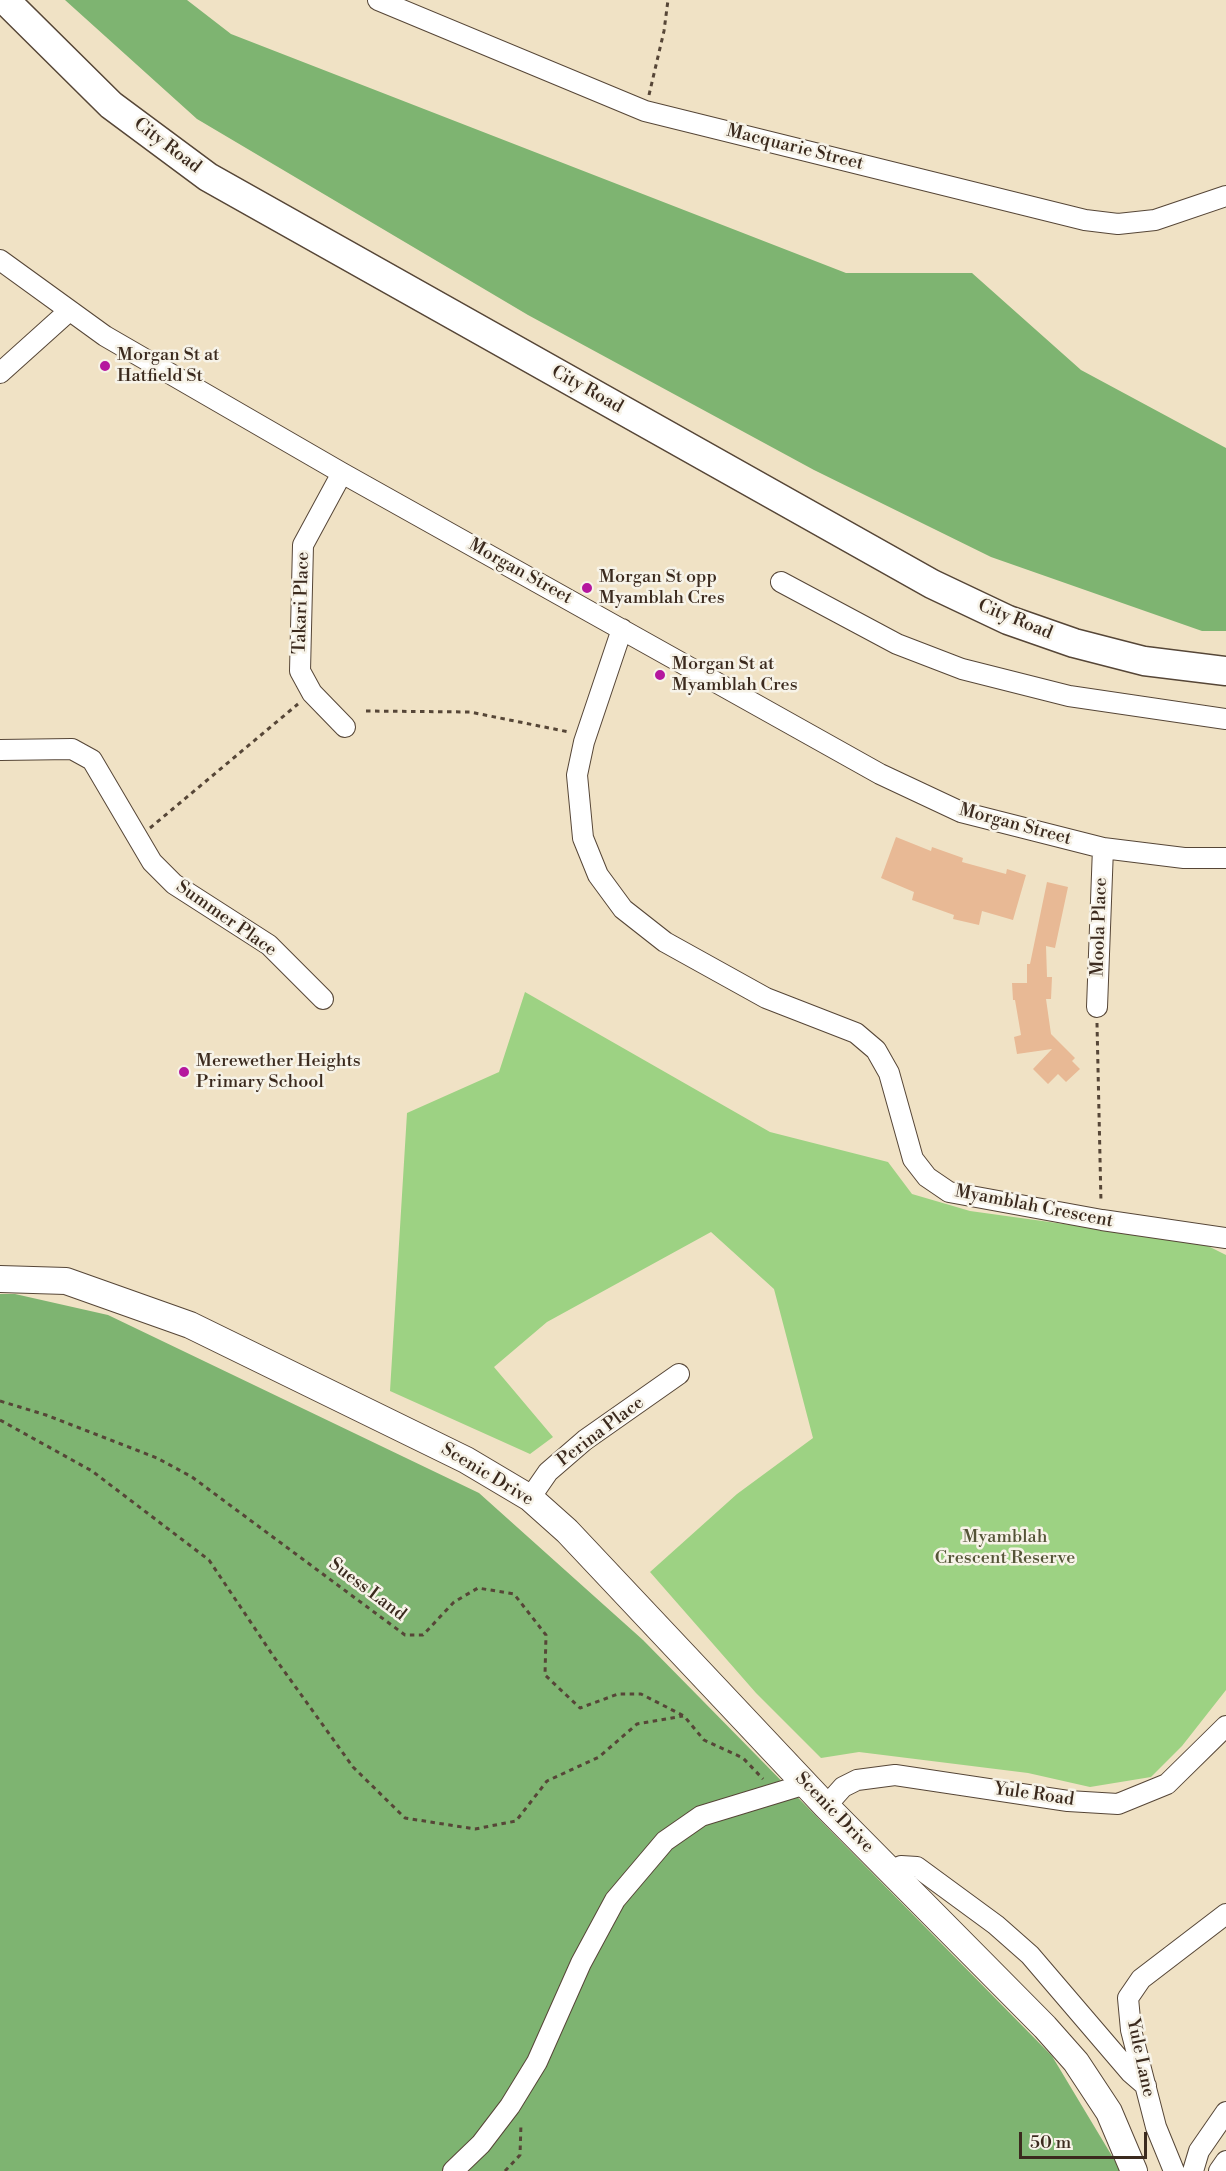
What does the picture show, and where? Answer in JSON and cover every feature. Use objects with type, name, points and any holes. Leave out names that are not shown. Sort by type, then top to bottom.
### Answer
[{"type":"highway","name":"City Road","points":[[5,0],[111,105],[208,177],[932,584],[1008,620],[1074,643],[1144,661],[1226,671]]},
{"type":"main road","name":"Scenic Drive","points":[[0,1279],[66,1281],[190,1325],[466,1460],[530,1498],[567,1531],[826,1806],[1045,2027],[1076,2062],[1109,2112],[1134,2171]]},
{"type":"street","name":"Macquarie Street","points":[[378,0],[645,111],[1085,220],[1119,224],[1155,220],[1226,196]]},
{"type":"street","name":"Morgan Street","points":[[0,260],[105,336],[342,473],[880,774],[951,807],[1103,848],[1184,858],[1226,858]]},
{"type":"street","points":[[0,373],[69,311]]},
{"type":"street","name":"Takari Place","points":[[342,473],[303,545],[300,671],[312,693],[345,726]]},
{"type":"street","points":[[781,582],[897,644],[962,669],[1069,696],[1226,719]]},
{"type":"street","name":"Myamblah Crescent","points":[[622,629],[584,742],[577,775],[583,838],[597,875],[623,909],[665,942],[766,998],[856,1033],[876,1050],[889,1073],[913,1159],[927,1177],[949,1192],[1102,1220],[1226,1238]]},
{"type":"street","name":"Summer Place","points":[[0,750],[72,749],[92,760],[152,862],[174,884],[269,945],[323,999]]},
{"type":"street","name":"Moola Place","points":[[1097,1006],[1103,848]]},
{"type":"street","name":"Perina Place","points":[[530,1498],[548,1472],[585,1440],[680,1374]]},
{"type":"street","name":"Yule Road","points":[[826,1806],[843,1787],[857,1780],[895,1775],[1068,1801],[1118,1804],[1167,1784],[1226,1726]]},
{"type":"street","points":[[453,2171],[481,2144],[523,2085],[581,1963],[615,1900],[665,1841],[701,1816],[806,1784]]},
{"type":"street","points":[[890,1871],[901,1866],[917,1867],[996,1925],[1030,1955],[1131,2073],[1146,2086]]},
{"type":"street","name":"Yule Lane","points":[[1174,2171],[1156,2127],[1131,2030],[1128,1998],[1141,1979],[1226,1914]]},
{"type":"street","points":[[1193,2171],[1199,2151],[1226,2112]]},
{"type":"street","points":[[1219,2171],[1226,2162]]},
{"type":"path","points":[[645,111],[664,31],[668,0]]},
{"type":"path","points":[[148,830],[298,704]]},
{"type":"path","points":[[366,711],[470,712],[569,732]]},
{"type":"path","points":[[1097,1006],[1102,1220]]},
{"type":"path","name":"Suess Land","points":[[0,1401],[46,1415],[157,1458],[192,1477],[405,1635],[423,1635],[454,1602],[478,1588],[514,1594],[546,1635],[545,1675],[580,1708],[618,1694],[641,1694],[684,1716],[705,1740],[720,1749],[734,1753],[754,1767],[775,1794]]},
{"type":"path","points":[[0,1420],[92,1471],[209,1560],[273,1657],[352,1767],[405,1818],[475,1829],[516,1821],[547,1781],[599,1756],[637,1724],[684,1716]]},
{"type":"path","points":[[505,2171],[520,2155],[523,2085]]},
{"type":"green space","points":[[65,0],[187,0],[231,34],[846,273],[972,273],[1081,370],[1226,448],[1226,631],[1202,631],[991,557],[814,470],[528,315],[197,119]]},
{"type":"green space","name":"Myamblah Crescent Reserve","points":[[525,992],[770,1132],[888,1162],[912,1194],[970,1211],[1202,1243],[1226,1255],[1226,1690],[1182,1746],[1151,1777],[1090,1787],[1028,1773],[859,1752],[821,1758],[756,1693],[650,1572],[737,1494],[813,1438],[774,1289],[711,1232],[547,1322],[494,1367],[553,1437],[530,1454],[390,1391],[407,1113],[499,1072]]},
{"type":"green space","points":[[0,1294],[15,1294],[108,1315],[479,1493],[643,1640],[1052,2056],[1121,2171],[0,2171]]},
{"type":"building","points":[[896,837],[931,851],[932,847],[963,858],[962,862],[1006,874],[1007,869],[1026,875],[1013,920],[982,911],[979,925],[953,919],[954,915],[912,900],[914,892],[881,878]]},
{"type":"building","points":[[1047,882],[1068,887],[1055,948],[1046,946],[1047,977],[1052,977],[1051,999],[1046,999],[1051,1034],[1075,1058],[1072,1061],[1080,1069],[1066,1082],[1058,1074],[1048,1084],[1033,1069],[1052,1049],[1017,1054],[1014,1037],[1021,1035],[1015,1000],[1013,1000],[1012,983],[1027,983],[1027,964],[1030,964]]},
{"type":"place","name":"Morgan St at Hatfield St","points":[[105,366]]},
{"type":"place","name":"Morgan St opp Myamblah Cres","points":[[587,588]]},
{"type":"place","name":"Morgan St at Myamblah Cres","points":[[660,675]]},
{"type":"place","name":"Merewether Heights Primary School","points":[[184,1072]]}]
